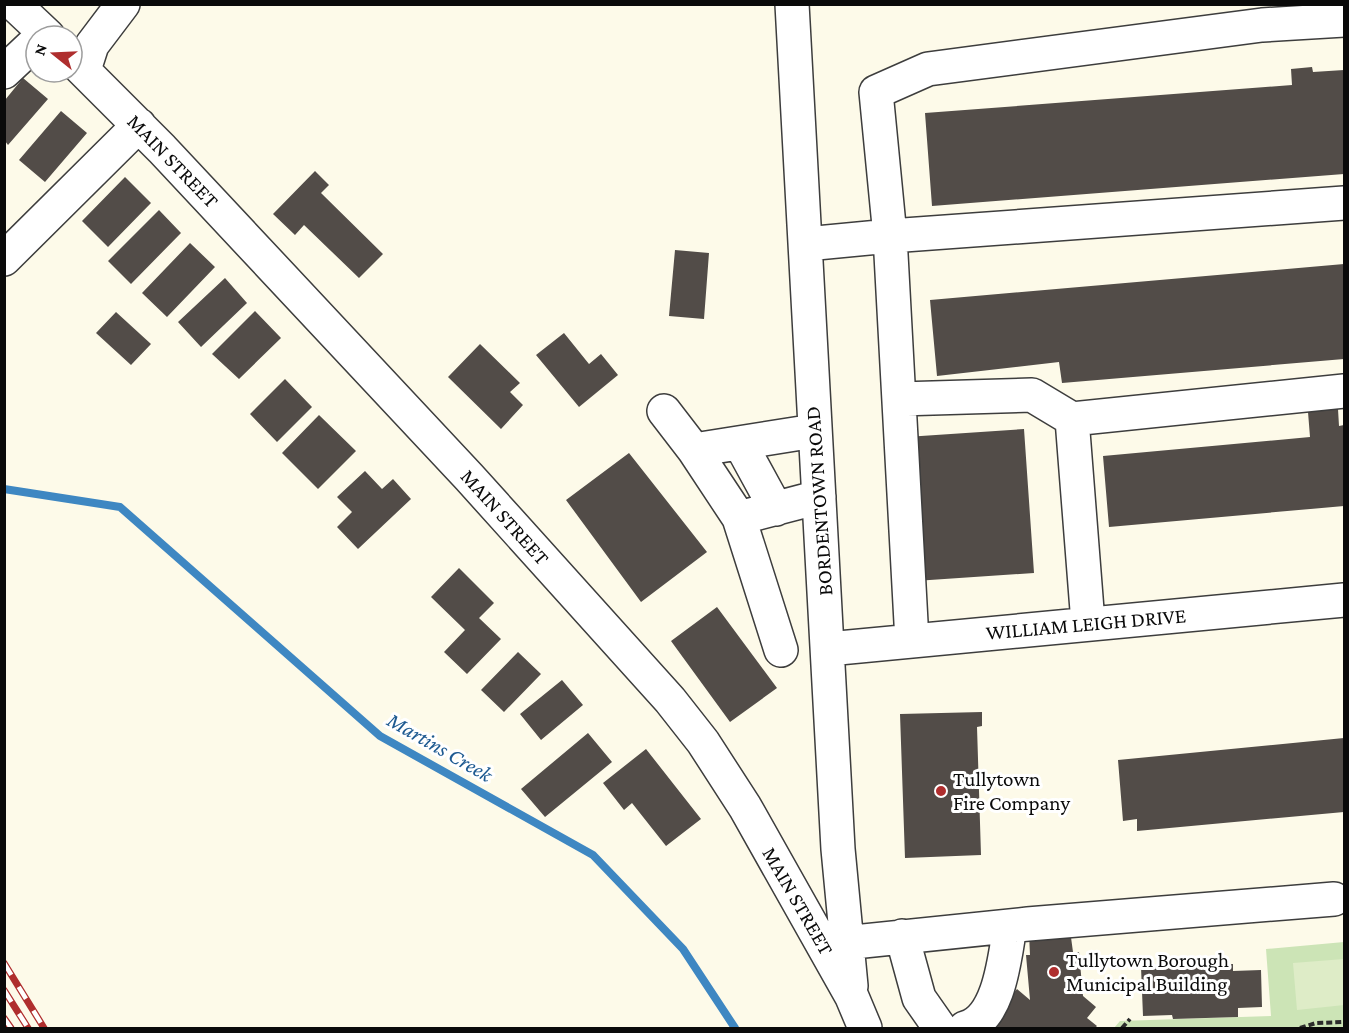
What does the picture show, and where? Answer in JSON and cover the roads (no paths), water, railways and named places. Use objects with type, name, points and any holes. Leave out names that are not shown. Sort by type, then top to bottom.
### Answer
[{"type":"street","points":[[14,4],[32,24]]},
{"type":"street","points":[[84,56],[123,4]]},
{"type":"street","name":"BORDENTOWN ROAD","points":[[792,4],[838,849],[835,943],[865,1029]]},
{"type":"street","points":[[912,641],[890,236],[876,92],[928,69],[1262,25],[1344,20]]},
{"type":"street","points":[[4,72],[24,54]]},
{"type":"street","name":"MAIN STREET","points":[[84,70],[139,125],[470,477],[670,700],[703,742],[835,943]]},
{"type":"street","points":[[4,259],[139,125]]},
{"type":"street","points":[[806,244],[1344,203]]},
{"type":"street","points":[[899,399],[1032,395],[1072,419],[1344,391]]},
{"type":"street","points":[[664,411],[694,450],[739,518],[781,650]]},
{"type":"street","points":[[1072,419],[1088,623]]},
{"type":"street","points":[[694,450],[814,432]]},
{"type":"street","points":[[740,443],[776,509]]},
{"type":"street","points":[[739,518],[819,497]]},
{"type":"street","name":"WILLIAM LEIGH DRIVE","points":[[828,650],[1344,600]]},
{"type":"street","points":[[835,943],[1335,899]]},
{"type":"street","points":[[965,1029],[973,1026],[992,1004],[1003,973],[1010,926]]},
{"type":"street","points":[[902,936],[919,998],[940,1029]]},
{"type":"waterway","name":"Martins Creek","points":[[4,489],[120,507],[380,736],[593,855],[683,949],[735,1028]]},
{"type":"railway","points":[[4,963],[44,1028]]},
{"type":"railway","points":[[4,990],[28,1028]]},
{"type":"railway","points":[[4,1018],[11,1028]]},
{"type":"place","name":"Tullytown Fire Company","points":[[941,791]]},
{"type":"place","name":"Tullytown Borough Municipal Building","points":[[1054,972]]}]
